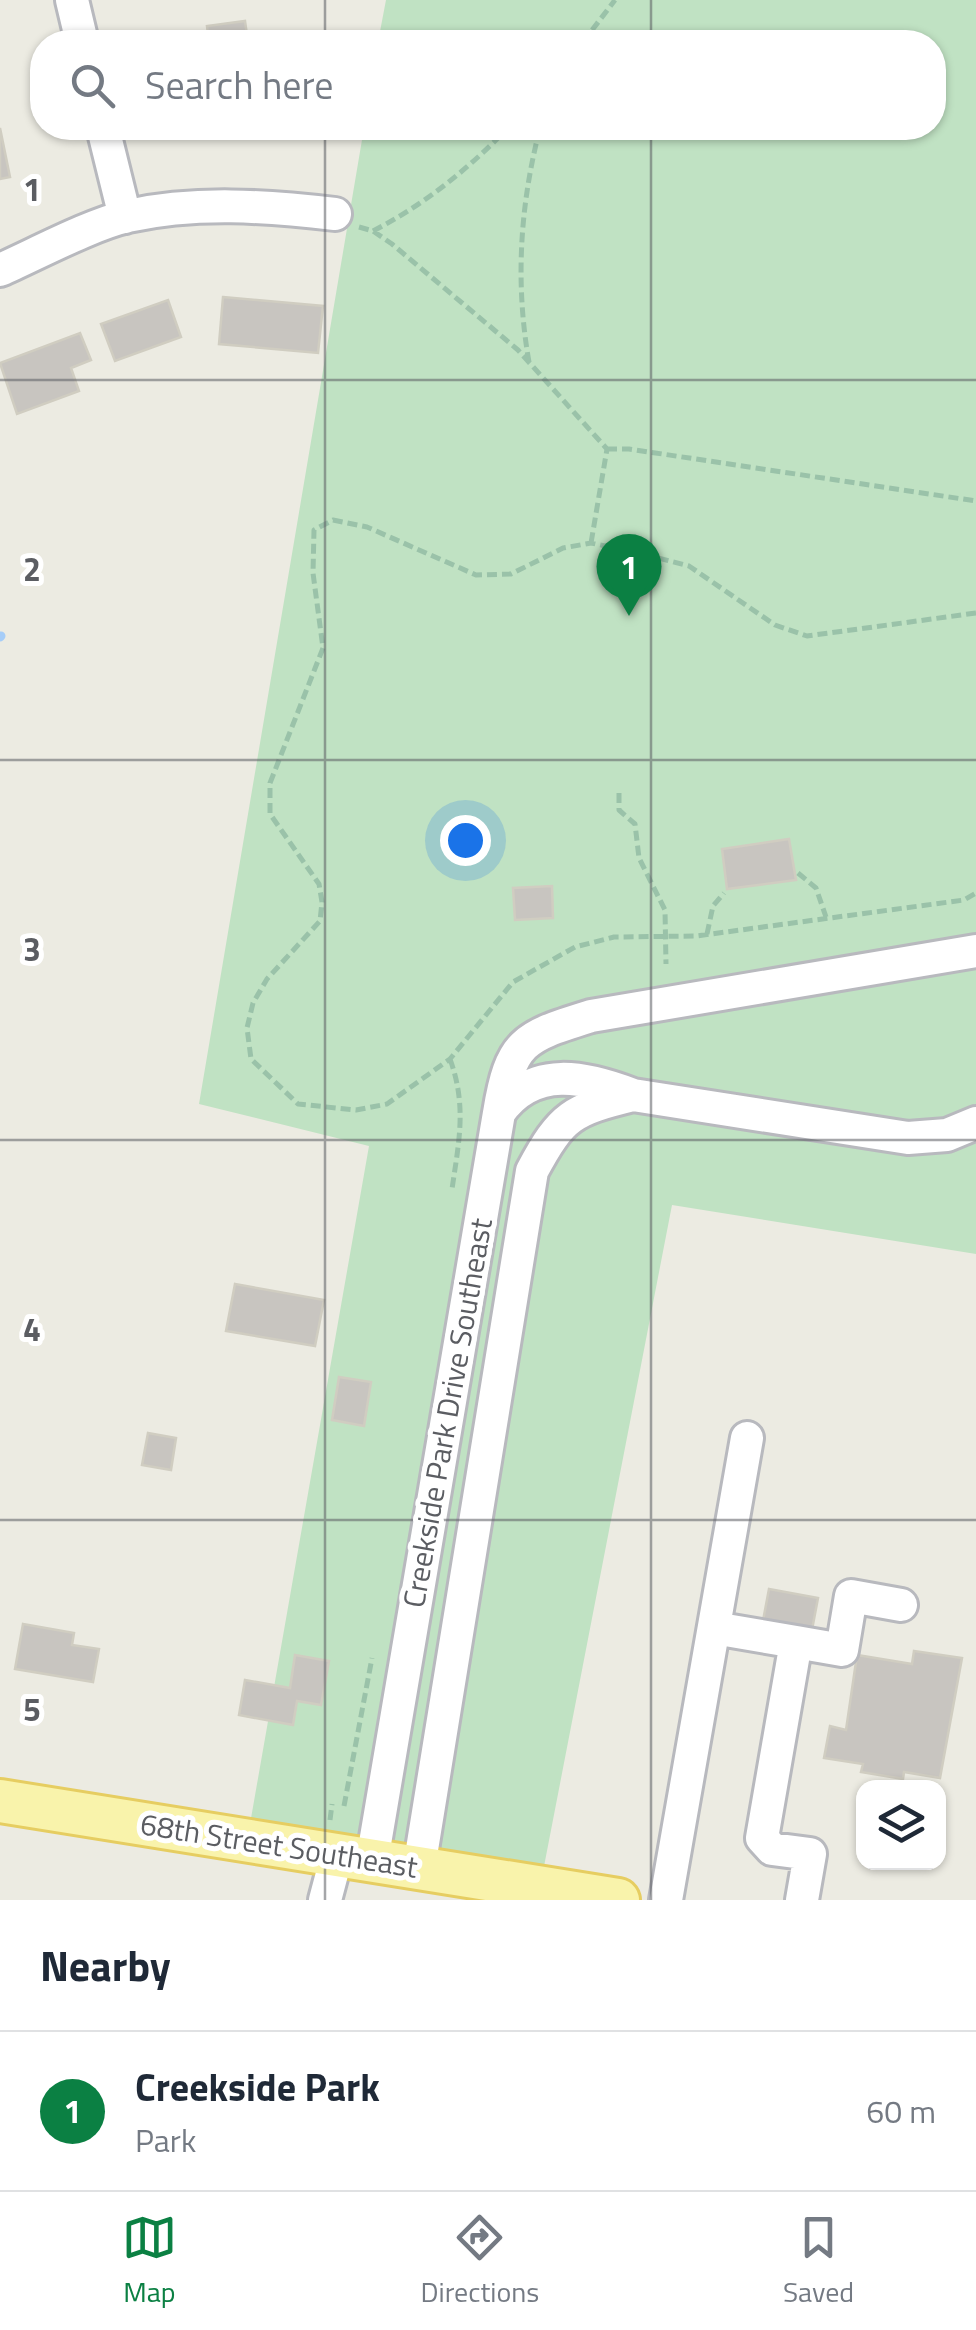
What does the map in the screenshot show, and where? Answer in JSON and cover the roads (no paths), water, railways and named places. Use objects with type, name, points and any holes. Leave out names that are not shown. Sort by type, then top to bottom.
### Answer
[{"type":"main road","name":"68th Street Southeast","points":[[0,1801],[618,1900]]},
{"type":"street","points":[[72,0],[79,30]]},
{"type":"street","points":[[106,140],[124,216]]},
{"type":"street","points":[[0,270],[124,216],[180,208],[259,205],[335,214]]},
{"type":"street","points":[[499,1113],[510,1061],[537,1033],[591,1016],[976,951]]},
{"type":"street","name":"Creekside Park Drive Southeast","points":[[326,1900],[355,1858],[499,1113],[510,1097],[563,1077],[594,1080],[634,1094],[908,1138],[947,1134],[976,1123]]},
{"type":"street","name":"Creekside Park Drive Southeast","points":[[419,1868],[532,1172],[554,1132],[586,1106],[634,1094]]},
{"type":"street","points":[[666,1900],[747,1438]]},
{"type":"street","points":[[714,1628],[842,1650],[852,1596],[901,1605]]},
{"type":"street","points":[[796,1642],[762,1838],[772,1849],[810,1854],[802,1900]]},
{"type":"place","name":"Creekside Park","points":[[629,616]]}]
